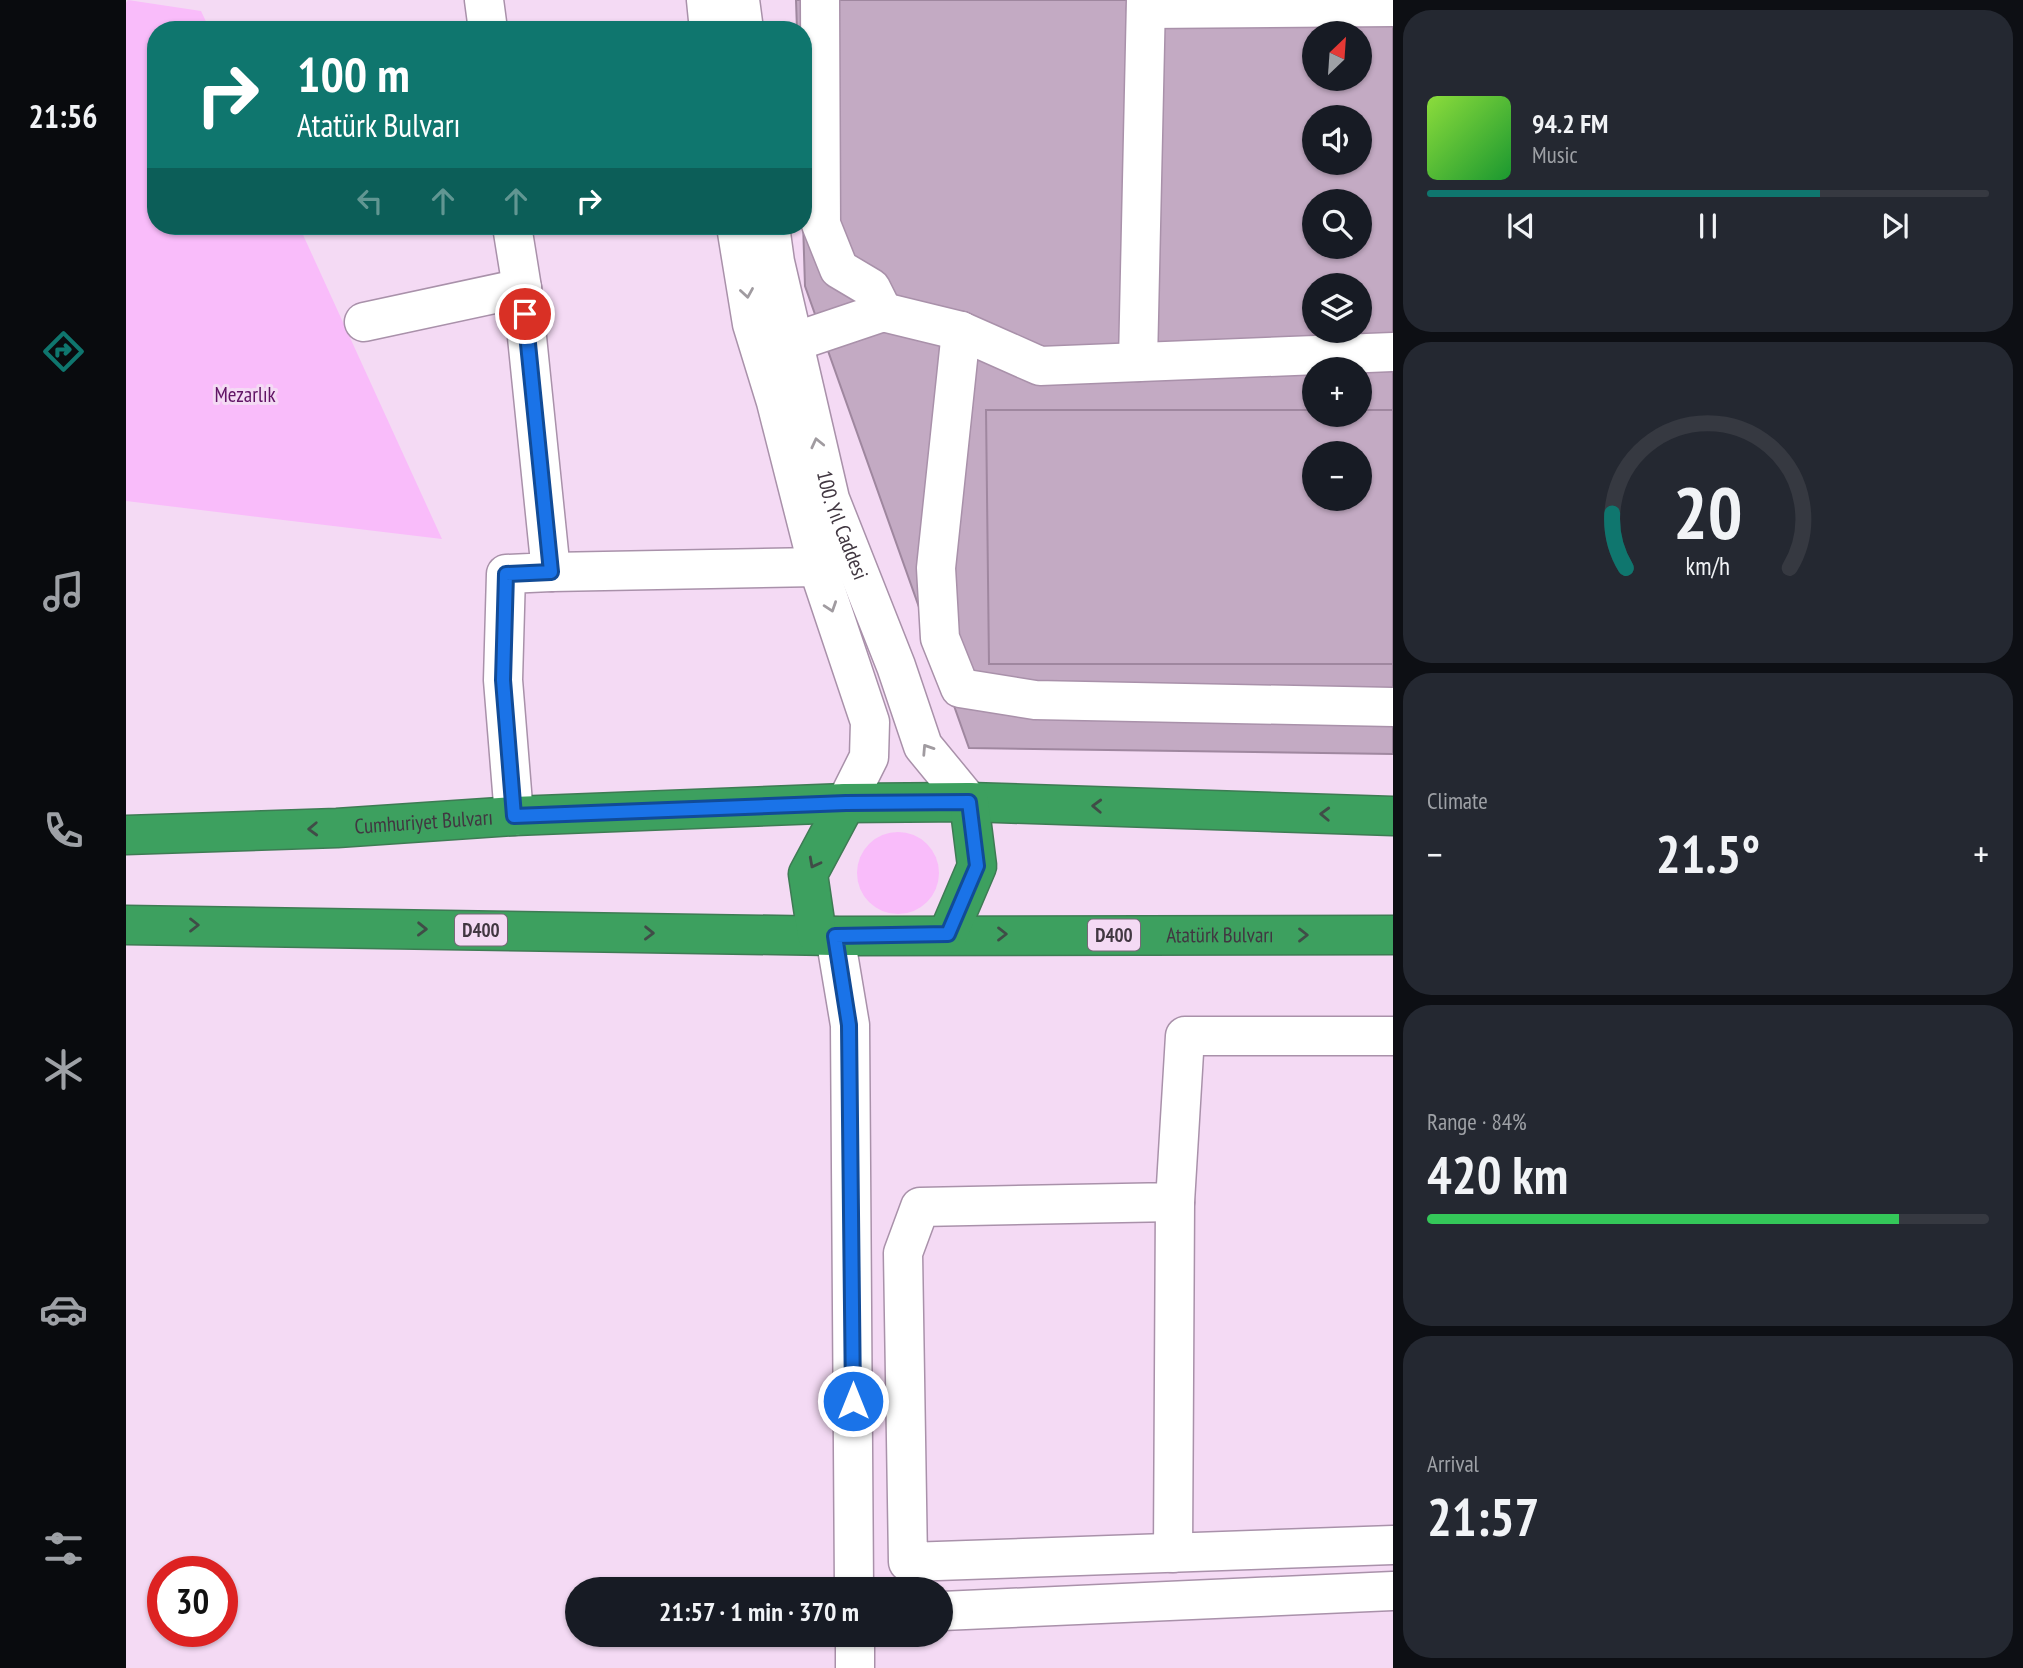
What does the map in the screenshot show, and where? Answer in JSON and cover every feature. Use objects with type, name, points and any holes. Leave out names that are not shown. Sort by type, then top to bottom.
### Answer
[{"type":"highway","points":[[948,934],[977,866],[969,802]]},
{"type":"highway","points":[[826,936],[808,874],[846,803],[969,802],[1393,817]]},
{"type":"highway","name":"Cumhuriyet Bulvarı","points":[[126,835],[337,828],[514,816],[846,803]]},
{"type":"highway","name":"D400","points":[[126,925],[826,936]]},
{"type":"highway","name":"Atatürk Bulvarı","points":[[826,936],[1393,935]]},
{"type":"street","points":[[484,0],[487,21]]},
{"type":"street","points":[[706,0],[708,21]]},
{"type":"street","points":[[740,0],[743,21]]},
{"type":"street","points":[[820,0],[821,224],[839,269],[871,288],[883,312]]},
{"type":"street","points":[[1138,362],[1146,4],[1393,8]]},
{"type":"street","points":[[513,235],[522,288],[551,572]]},
{"type":"street","name":"100. Yıl Caddesi","points":[[737,235],[752,324],[776,402],[818,567],[870,722],[869,757],[846,803]]},
{"type":"street","name":"100. Yıl Caddesi","points":[[771,235],[775,262],[830,499],[896,666],[923,746],[969,802]]},
{"type":"street","points":[[364,322],[522,288]]},
{"type":"street","points":[[794,342],[883,312],[961,331],[1041,366],[1393,352]]},
{"type":"street","points":[[961,331],[936,568],[940,638],[960,688],[1035,700],[1393,707]]},
{"type":"street","points":[[514,816],[503,680],[506,574],[818,567]]},
{"type":"street","points":[[826,936],[849,1025],[854,1577]]},
{"type":"street","points":[[1173,1553],[1175,1202],[1185,1036],[1393,1036]]},
{"type":"street","points":[[1175,1202],[920,1207],[903,1253],[908,1562],[1393,1545]]},
{"type":"street","points":[[953,1611],[1393,1591]]},
{"type":"street","points":[[855,1647],[855,1668]]},
{"type":"green space","name":"Mezarlık","points":[[128,0],[201,11],[206,21],[147,21],[147,235],[303,235],[442,539],[126,501]]},
{"type":"green space","points":[[890,832],[906,832],[921,839],[932,850],[939,865],[936,889],[927,902],[906,914],[890,914],[875,907],[864,896],[857,881],[857,865],[864,850],[875,839]]},
{"type":"building","points":[[796,0],[1393,0],[1393,754],[969,748],[805,286],[803,235],[812,235],[812,21],[797,21]]},
{"type":"building","points":[[986,410],[1302,410],[1302,427],[1372,427],[1372,410],[1393,410],[1393,664],[989,664]]},
{"type":"route","points":[[525,314],[551,572],[506,574],[503,680],[514,816],[846,803],[969,802],[977,866],[948,934],[835,936],[849,1025],[853,1401]]}]
